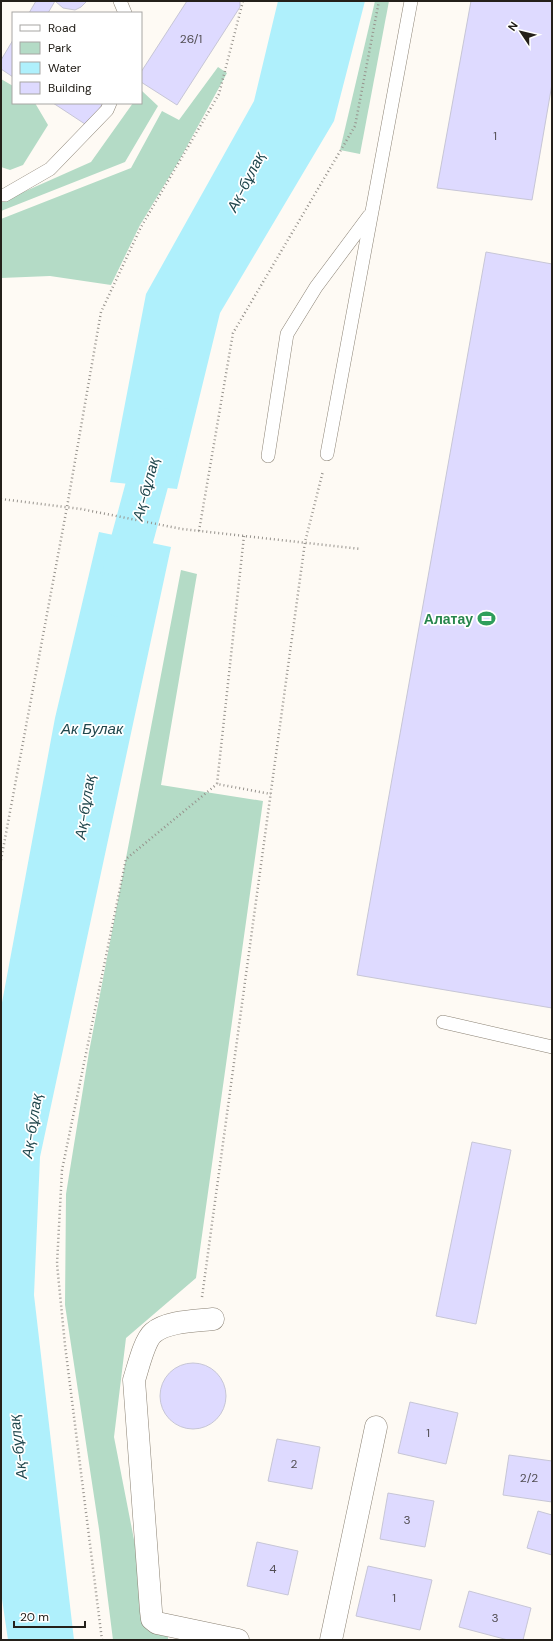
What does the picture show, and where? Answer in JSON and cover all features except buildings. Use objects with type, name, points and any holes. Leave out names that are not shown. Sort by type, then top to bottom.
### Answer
[{"type":"street","points":[[206,1320],[171,1324],[153,1334],[145,1348],[134,1380],[151,1611],[152,1619],[157,1623],[238,1640]]},
{"type":"street","points":[[331,1640],[376,1427]]},
{"type":"lane","points":[[120,1],[125,12]]},
{"type":"lane","points":[[327,454],[411,1]]},
{"type":"lane","points":[[1,195],[5,195],[50,169],[107,110],[110,104]]},
{"type":"lane","points":[[268,456],[287,334],[316,287],[372,213]]},
{"type":"lane","points":[[443,1022],[552,1047]]},
{"type":"path","points":[[1,860],[67,507],[101,312],[141,227],[219,94],[243,1]]},
{"type":"path","points":[[199,531],[233,333],[355,126],[379,1]]},
{"type":"path","points":[[206,1320],[271,794],[305,542],[327,454]]},
{"type":"path","points":[[1,499],[81,509],[182,529],[361,549]]},
{"type":"path","points":[[102,1640],[66,1353],[57,1264],[62,1170],[126,859],[217,784],[244,536]]},
{"type":"path","points":[[217,784],[271,794]]},
{"type":"green space","points":[[375,1],[389,1],[360,154],[340,150]]},
{"type":"green space","points":[[218,67],[227,73],[180,159],[140,225],[111,285],[50,276],[1,278],[1,219],[131,168],[162,111],[179,120]]},
{"type":"green space","points":[[1,79],[12,85],[12,104],[36,104],[48,125],[23,165],[10,170],[1,167]]},
{"type":"green space","points":[[142,91],[158,106],[125,162],[1,211],[1,202],[91,162],[132,104],[142,104]]},
{"type":"green space","points":[[181,570],[197,574],[161,785],[263,801],[196,1278],[126,1338],[114,1437],[152,1632],[168,1635],[168,1640],[113,1640],[99,1529],[65,1305],[66,1194],[89,1052]]},
{"type":"water","points":[[278,1],[365,1],[334,121],[220,313],[177,489],[110,482],[146,294],[254,101]]},
{"type":"water","name":"Ак Булак","points":[[99,532],[171,547],[40,1157],[34,1295],[74,1640],[8,1640],[1,1592],[1,1008],[55,718]]},
{"type":"waterway","name":"Ақ-бұлақ","points":[[120,596],[126,562],[162,429]]},
{"type":"place","name":"Алатау","points":[[486,619]]}]
